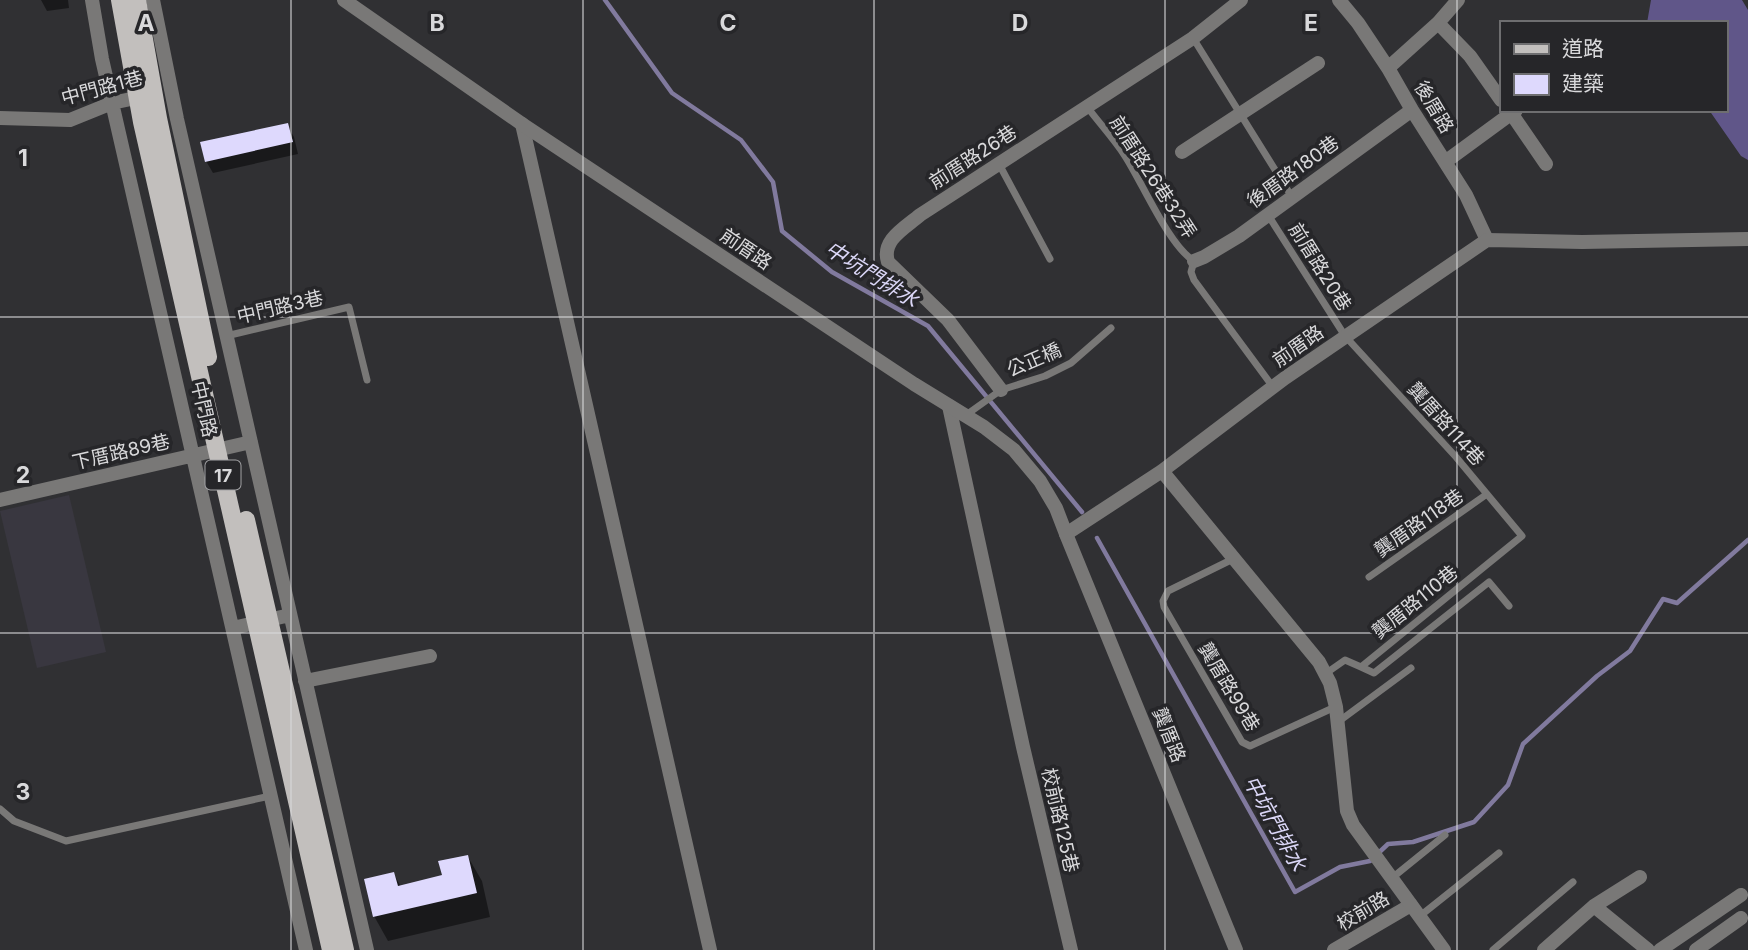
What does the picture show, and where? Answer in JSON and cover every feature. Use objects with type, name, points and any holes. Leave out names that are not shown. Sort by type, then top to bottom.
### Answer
[{"type":"main road","name":"中門路","points":[[120,0],[154,94]]},
{"type":"main road","name":"中門路","points":[[137,0],[223,448],[345,950]]},
{"type":"main road","name":"中門路","points":[[264,622],[331,950]]},
{"type":"street","name":"中門路","points":[[92,0],[102,60],[306,950]]},
{"type":"street","name":"中門路","points":[[153,0],[154,94],[226,336],[367,950]]},
{"type":"street","name":"前厝路","points":[[344,0],[522,124],[984,427],[1014,450],[1040,481],[1056,508],[1066,534],[1162,471],[1273,387],[1487,240]]},
{"type":"street","name":"前厝路26巷","points":[[998,393],[948,320],[888,262],[885,253],[887,245],[920,215],[1193,38],[1241,0]]},
{"type":"street","name":"後厝路","points":[[1339,0],[1388,68],[1466,195],[1487,240]]},
{"type":"street","points":[[1388,68],[1438,23],[1458,0]]},
{"type":"street","points":[[1438,23],[1470,56],[1500,99]]},
{"type":"street","points":[[1182,152],[1318,63]]},
{"type":"street","name":"中門路1巷","points":[[0,118],[70,120],[112,103],[154,94]]},
{"type":"street","name":"後厝路180巷","points":[[1194,261],[1227,243],[1268,215],[1412,110]]},
{"type":"street","points":[[1445,162],[1512,112],[1545,164]]},
{"type":"street","points":[[522,124],[710,950]]},
{"type":"street","points":[[1487,240],[1596,242],[1748,239]]},
{"type":"street","name":"校前路125巷","points":[[949,406],[1012,698],[1071,950]]},
{"type":"street","name":"下厝路89巷","points":[[0,500],[251,442]]},
{"type":"street","points":[[1162,471],[1319,662],[1330,683],[1336,707],[1347,811],[1353,825],[1444,950]]},
{"type":"street","name":"龔厝路","points":[[1066,534],[1236,950]]},
{"type":"street","points":[[233,628],[290,615]]},
{"type":"street","points":[[305,681],[430,656]]},
{"type":"street","points":[[1544,950],[1594,906],[1640,877]]},
{"type":"street","points":[[1660,950],[1741,895]]},
{"type":"street","points":[[1594,906],[1648,950]]},
{"type":"street","name":"校前路","points":[[1334,950],[1415,911]]},
{"type":"street","points":[[1696,950],[1741,918]]},
{"type":"lane","points":[[1193,38],[1293,197]]},
{"type":"lane","name":"前厝路26巷32弄","points":[[1088,108],[1125,155],[1160,217],[1187,256],[1194,261]]},
{"type":"lane","points":[[999,163],[1050,259]]},
{"type":"lane","name":"前厝路20巷","points":[[1268,215],[1345,336]]},
{"type":"lane","points":[[1194,261],[1191,272],[1194,280],[1273,387]]},
{"type":"lane","name":"中門路3巷","points":[[226,336],[349,307],[367,380]]},
{"type":"lane","name":"公正橋","points":[[965,416],[998,393],[1045,376],[1070,363],[1111,328]]},
{"type":"lane","name":"龔厝路114巷","points":[[1345,336],[1456,457],[1522,536]]},
{"type":"lane","name":"龔厝路118巷","points":[[1369,577],[1487,494]]},
{"type":"lane","name":"龔厝路110巷","points":[[1361,667],[1522,536]]},
{"type":"lane","name":"龔厝路99巷","points":[[1233,558],[1168,591],[1165,594],[1164,607],[1245,745],[1250,746],[1336,707]]},
{"type":"lane","points":[[1325,674],[1345,660],[1374,673],[1489,582],[1509,606]]},
{"type":"lane","points":[[1337,722],[1411,668]]},
{"type":"lane","points":[[0,809],[14,821],[66,841],[271,796]]},
{"type":"lane","points":[[1392,878],[1445,835]]},
{"type":"lane","points":[[1415,911],[1499,853]]},
{"type":"lane","points":[[1493,950],[1573,882]]},
{"type":"shaded area","points":[[1651,0],[1742,0],[1748,10],[1748,160],[1741,156],[1710,112],[1727,112],[1727,21],[1647,21]]},
{"type":"shaded area","points":[[69,495],[106,652],[37,668],[0,511]]},
{"type":"building","points":[[288,123],[293,142],[205,162],[200,142]]},
{"type":"building","points":[[468,855],[477,893],[373,917],[364,879],[394,872],[398,886],[442,875],[438,861]]},
{"type":"waterway","name":"中坑門排水","points":[[605,0],[672,93],[741,140],[773,182],[782,231],[832,272],[928,326],[1082,512]]},
{"type":"waterway","name":"中坑門排水","points":[[1097,538],[1295,892],[1340,867],[1370,861],[1388,844],[1413,842],[1474,822],[1508,785],[1523,744],[1597,676],[1630,651],[1663,599],[1677,603],[1748,540]]}]
